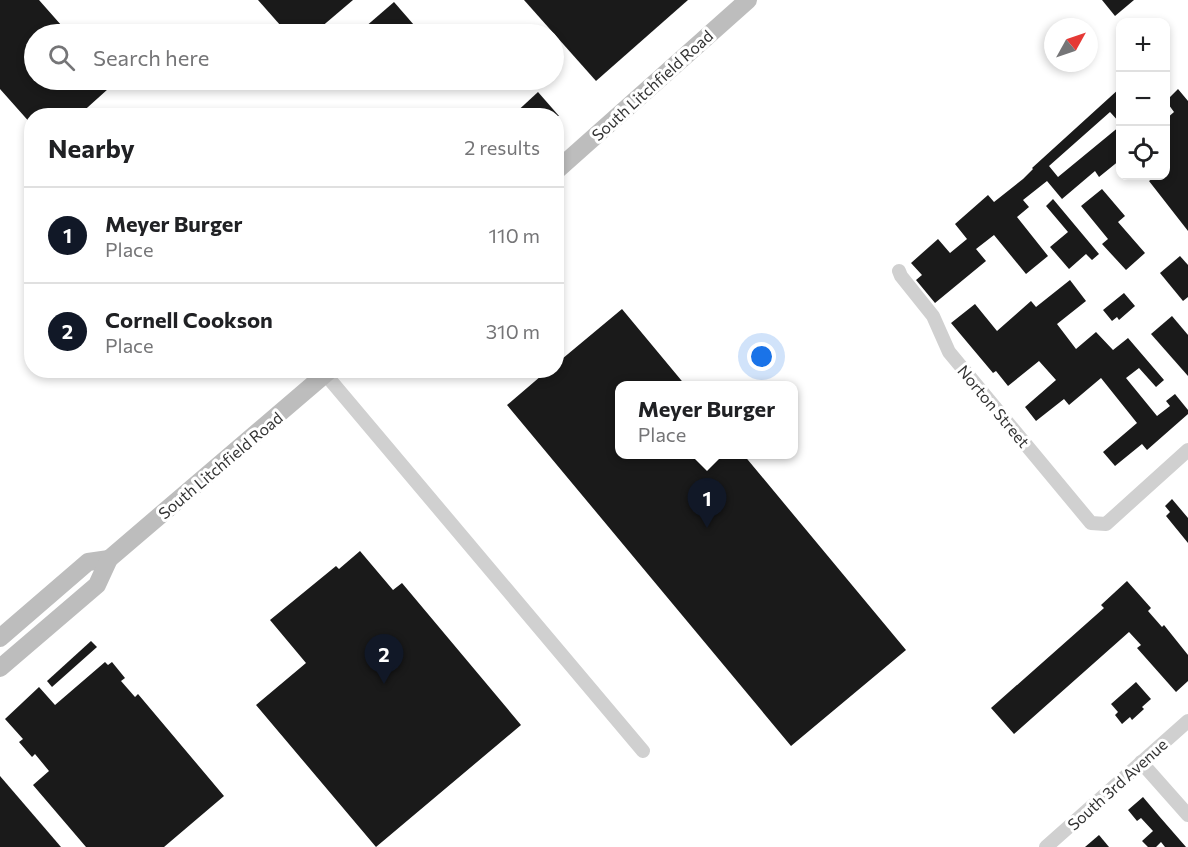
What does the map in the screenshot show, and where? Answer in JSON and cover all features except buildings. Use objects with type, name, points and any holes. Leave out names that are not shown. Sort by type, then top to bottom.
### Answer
[{"type":"main road","name":"South Litchfield Road","points":[[564,164],[748,0]]},
{"type":"main road","name":"South Litchfield Road","points":[[0,668],[97,585],[109,559],[322,378]]},
{"type":"main road","points":[[0,638],[88,562],[109,559]]},
{"type":"main road","points":[[88,562],[97,585]]},
{"type":"street","name":"Norton Street","points":[[899,271],[933,316],[949,352],[1091,523],[1106,524],[1188,450]]},
{"type":"street","points":[[332,378],[643,751]]},
{"type":"street","name":"South 3rd Avenue","points":[[1048,846],[1188,721]]},
{"type":"street","points":[[1141,762],[1188,815]]},
{"type":"place","name":"Meyer Burger","points":[[707,528]]},
{"type":"place","name":"Cornell Cookson","points":[[384,684]]}]
